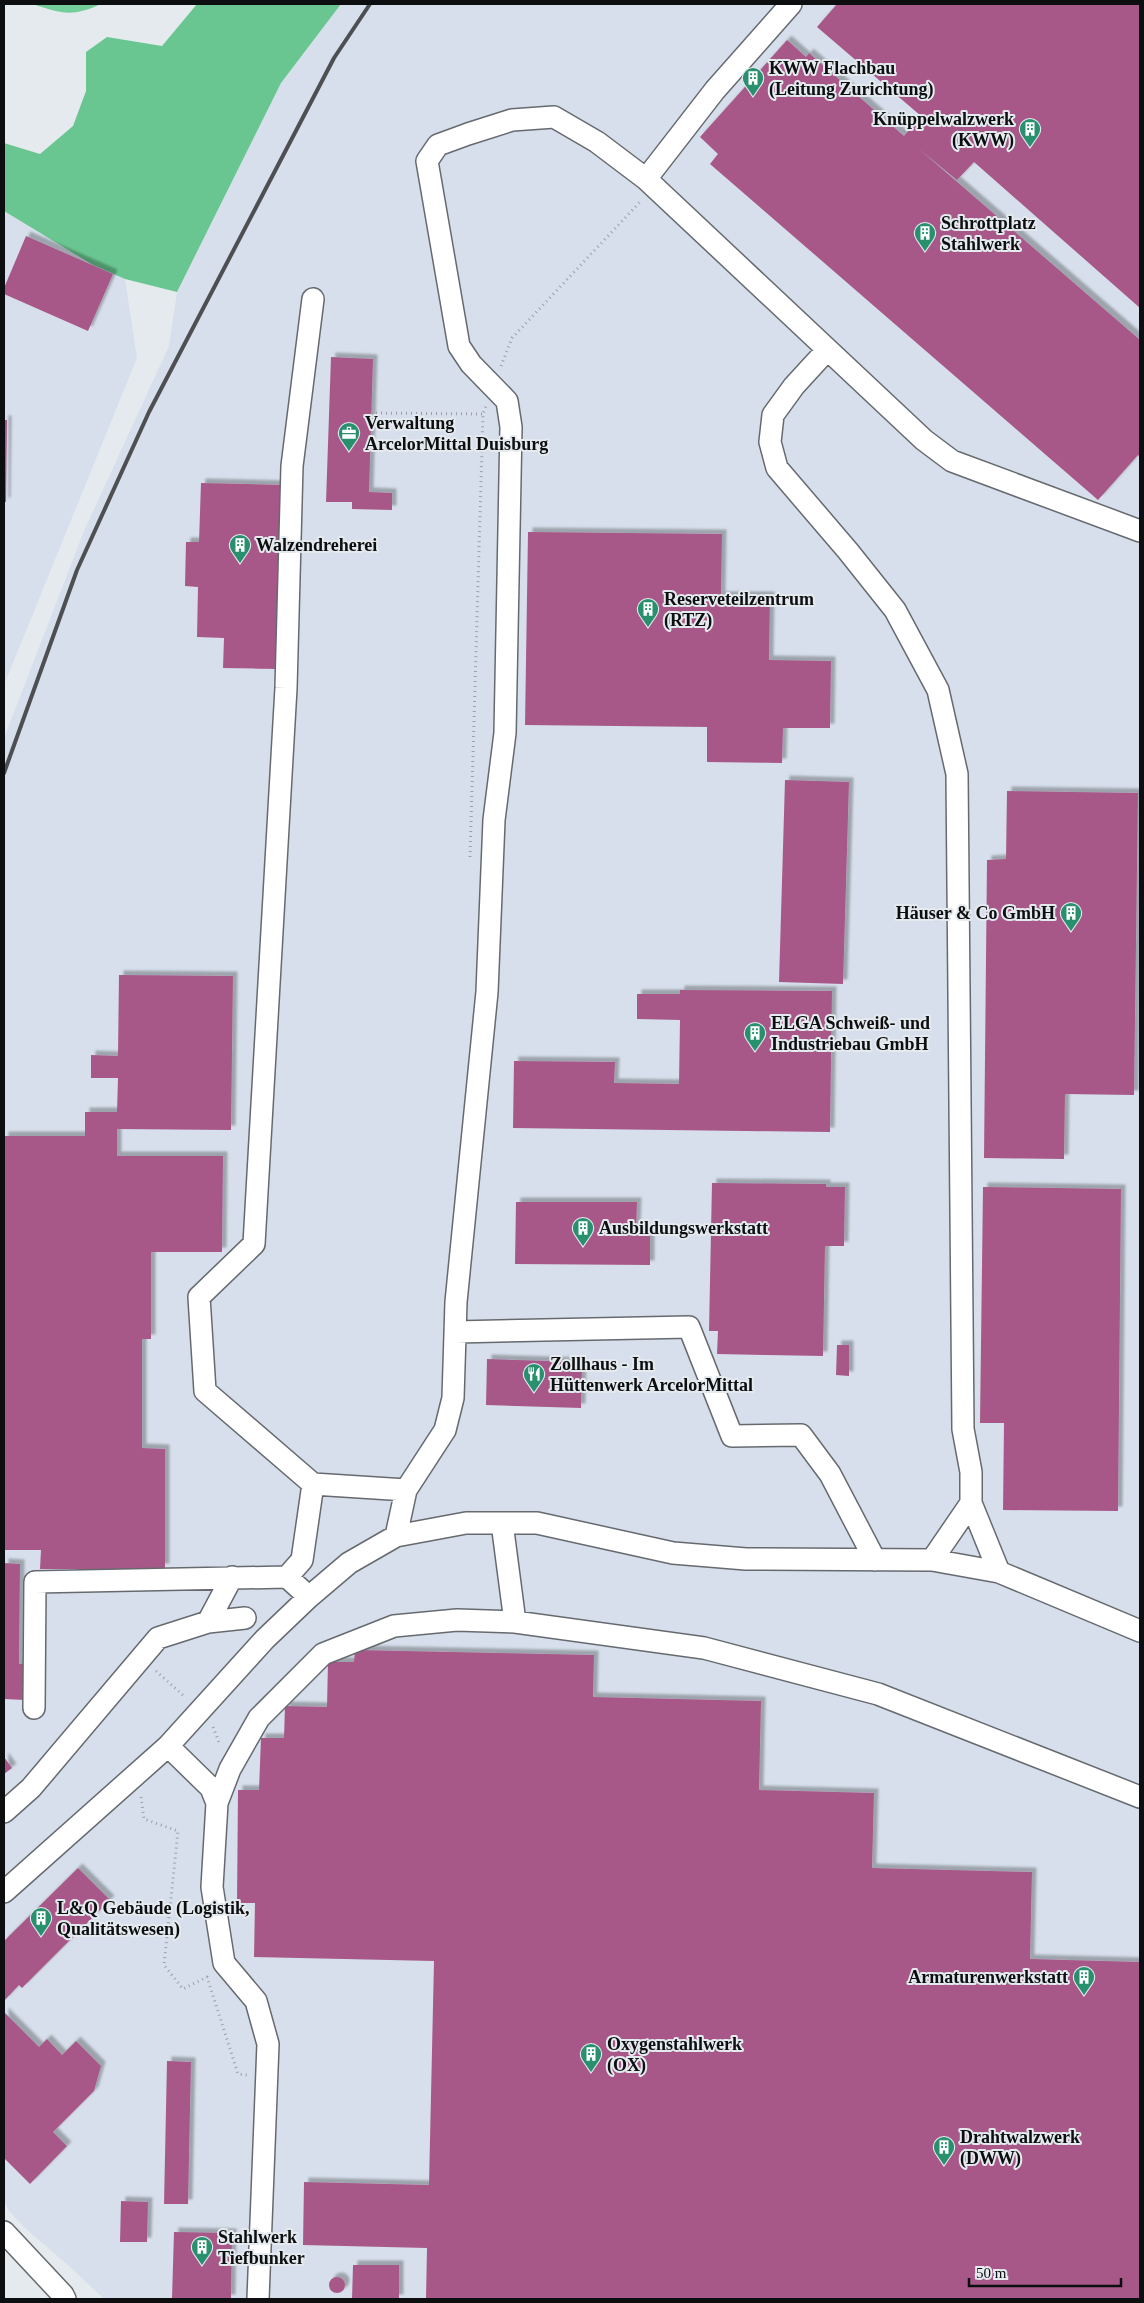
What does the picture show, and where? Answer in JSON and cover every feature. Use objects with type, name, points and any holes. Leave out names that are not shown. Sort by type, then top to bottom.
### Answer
[{"type":"street","points":[[646,179],[715,90],[791,4]]},
{"type":"street","points":[[396,1536],[406,1490],[445,1430],[453,1398],[455,1332],[465,1200],[486,992],[494,820],[505,733],[512,427],[507,401],[471,364],[460,346],[427,162],[438,145],[512,120],[554,117],[597,142],[646,179],[924,440],[952,461],[1140,531]]},
{"type":"street","points":[[313,299],[292,466],[286,688],[254,1244],[199,1297],[206,1391],[313,1484],[406,1490]]},
{"type":"street","points":[[827,350],[794,386],[773,415],[770,442],[777,468],[848,551],[895,610],[938,690],[957,774],[963,1429],[971,1472],[971,1503],[1000,1572]]},
{"type":"street","points":[[455,1332],[689,1327],[732,1436],[802,1435],[830,1474],[875,1560]]},
{"type":"street","points":[[287,1577],[302,1560],[313,1484]]},
{"type":"street","points":[[932,1560],[971,1503]]},
{"type":"street","points":[[4,1892],[168,1746],[252,1652],[309,1597],[349,1563],[396,1536],[466,1523],[537,1523],[673,1553],[746,1559],[932,1560],[1000,1572],[1140,1631]]},
{"type":"street","points":[[502,1523],[515,1622]]},
{"type":"street","points":[[208,1622],[232,1576]]},
{"type":"street","points":[[34,1708],[35,1582],[232,1576],[287,1577],[309,1597]]},
{"type":"street","points":[[4,1812],[32,1788],[158,1638],[208,1622],[245,1618]]},
{"type":"street","points":[[258,2299],[268,2044],[256,2001],[224,1963],[212,1887],[217,1803],[230,1769],[259,1718],[323,1654],[394,1626],[457,1620],[515,1622],[704,1648],[878,1694],[1140,1797]]},
{"type":"street","points":[[168,1746],[211,1788],[217,1803]]},
{"type":"street","points":[[4,2232],[65,2299]]},
{"type":"path","points":[[371,413],[482,414]]},
{"type":"path","points":[[138,1774],[144,1819],[178,1831],[164,1965],[183,1989],[207,1977],[238,2074],[266,2078]]},
{"type":"shaded area","points":[[341,4],[1140,4],[1140,2299],[104,2299],[25,2228],[9,2211],[4,2201],[4,738],[84,531],[169,346],[177,292],[281,83]]},
{"type":"shaded area","points":[[4,211],[93,265],[125,279],[137,358],[4,685]]},
{"type":"green space","points":[[33,4],[101,4],[82,11],[67,13]]},
{"type":"green space","points":[[197,4],[341,4],[281,83],[177,292],[125,279],[93,265],[4,211],[4,143],[40,154],[73,126],[86,91],[86,52],[107,37],[162,46]]},
{"type":"building","points":[[837,4],[1140,4],[1140,308],[974,162],[957,180],[919,149],[1140,340],[1140,457],[1138,455],[1098,500],[710,164],[718,154],[700,137],[787,40],[806,57],[809,53],[904,136],[921,116],[817,27]]},
{"type":"building","points":[[26,236],[113,274],[88,331],[4,294],[4,288]]},
{"type":"building","name":"Verwaltung ArcelorMittal Duisburg","points":[[331,357],[373,359],[369,492],[392,493],[392,510],[352,509],[352,502],[326,502]]},
{"type":"building","points":[[4,420],[7,420],[6,502],[4,502]]},
{"type":"building","name":"Walzendreherei","points":[[201,483],[282,485],[278,669],[223,668],[224,638],[197,637],[198,587],[185,586],[186,542],[199,542]]},
{"type":"building","name":"Reserveteilzentrum (RTZ)","points":[[528,532],[722,534],[721,596],[770,596],[769,660],[831,661],[830,728],[783,728],[782,763],[707,762],[707,727],[525,725]]},
{"type":"building","points":[[785,780],[849,782],[843,984],[779,982]]},
{"type":"building","name":"Häuser & Co GmbH","points":[[1007,791],[1138,793],[1134,1095],[1065,1094],[1064,1159],[984,1158],[987,860],[1006,859]]},
{"type":"building","points":[[119,975],[233,976],[231,1130],[117,1129],[117,1156],[223,1156],[222,1252],[151,1252],[151,1339],[142,1339],[142,1448],[165,1449],[165,1568],[141,1568],[141,1572],[77,1572],[77,1569],[40,1569],[41,1550],[4,1550],[4,1136],[85,1136],[85,1112],[117,1112],[118,1078],[91,1078],[91,1055],[118,1056]]},
{"type":"building","name":"ELGA Schweiß- und Industriebau GmbH","points":[[680,990],[832,991],[830,1132],[513,1128],[514,1061],[615,1062],[614,1083],[679,1084],[680,1020],[637,1019],[637,994],[680,994]]},
{"type":"building","points":[[712,1183],[826,1184],[826,1187],[845,1187],[844,1246],[825,1246],[823,1356],[717,1354],[718,1331],[709,1331]]},
{"type":"building","points":[[983,1187],[1121,1189],[1118,1511],[1003,1510],[1004,1423],[980,1423]]},
{"type":"building","name":"Ausbildungswerkstatt","points":[[516,1202],[637,1202],[636,1230],[650,1230],[650,1265],[515,1264]]},
{"type":"building","points":[[837,1345],[849,1345],[849,1376],[836,1375]]},
{"type":"building","name":"Zollhaus - Im Hüttenwerk ArcelorMittal","points":[[487,1359],[582,1362],[581,1408],[486,1405]]},
{"type":"building","points":[[4,1563],[20,1564],[19,1664],[26,1664],[25,1700],[4,1699]]},
{"type":"building","points":[[355,1650],[594,1655],[593,1697],[761,1701],[759,1790],[874,1793],[872,1868],[1032,1872],[1030,1959],[1140,1962],[1140,2299],[426,2299],[427,2248],[303,2245],[304,2182],[429,2185],[434,1961],[254,1957],[255,1903],[237,1903],[238,1790],[259,1790],[261,1738],[284,1738],[285,1706],[327,1707],[328,1662],[354,1662]]},
{"type":"building","points":[[4,1757],[12,1768],[4,1774]]},
{"type":"building","name":"L&Q Gebäude (Logistik, Qualitätswesen)","points":[[78,1868],[110,1900],[22,1988],[19,1985],[4,2001],[4,1941]]},
{"type":"building","points":[[4,2012],[39,2047],[47,2039],[62,2055],[76,2041],[101,2066],[94,2091],[53,2132],[67,2146],[30,2184],[4,2158]]},
{"type":"building","points":[[167,2061],[191,2062],[188,2204],[164,2204]]},
{"type":"building","points":[[121,2201],[148,2202],[147,2242],[120,2242]]},
{"type":"building","name":"Stahlwerk Tiefbunker","points":[[174,2232],[232,2233],[231,2299],[172,2299]]},
{"type":"building","points":[[353,2265],[399,2265],[399,2299],[352,2299]]},
{"type":"building","points":[[337,2277],[343,2279],[345,2285],[343,2291],[337,2293],[331,2291],[329,2285],[331,2279]]},
{"type":"railway","points":[[4,773],[77,570],[149,412],[334,58],[370,4]]},
{"type":"place","name":"KWW Flachbau (Leitung Zurichtung)","points":[[753,97]]},
{"type":"place","name":"Knüppelwalzwerk (KWW)","points":[[1030,148]]},
{"type":"place","name":"Schrottplatz Stahlwerk","points":[[925,252]]},
{"type":"place","name":"Verwaltung ArcelorMittal Duisburg","points":[[349,452]]},
{"type":"place","name":"Walzendreherei","points":[[240,564]]},
{"type":"place","name":"Reserveteilzentrum (RTZ)","points":[[648,628]]},
{"type":"place","name":"Häuser & Co GmbH","points":[[1071,932]]},
{"type":"place","name":"ELGA Schweiß- und Industriebau GmbH","points":[[755,1052]]},
{"type":"place","name":"Ausbildungswerkstatt","points":[[583,1247]]},
{"type":"place","name":"Zollhaus - Im Hüttenwerk ArcelorMittal","points":[[534,1393]]},
{"type":"place","name":"L&Q Gebäude (Logistik, Qualitätswesen)","points":[[41,1937]]},
{"type":"place","name":"Armaturenwerkstatt","points":[[1084,1996]]},
{"type":"place","name":"Oxygenstahlwerk (OX)","points":[[591,2073]]},
{"type":"place","name":"Drahtwalzwerk (DWW)","points":[[944,2166]]},
{"type":"place","name":"Stahlwerk Tiefbunker","points":[[202,2266]]}]
